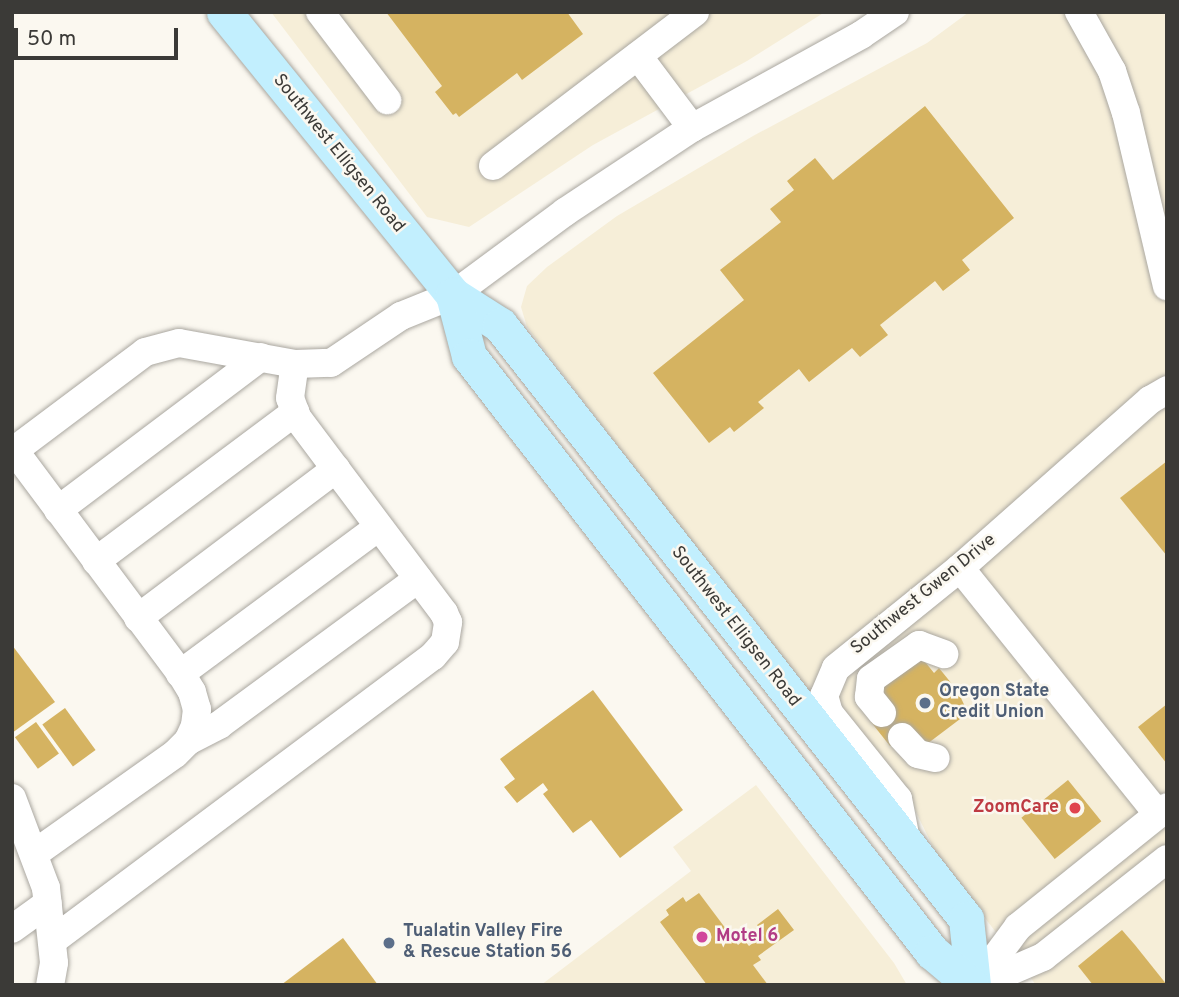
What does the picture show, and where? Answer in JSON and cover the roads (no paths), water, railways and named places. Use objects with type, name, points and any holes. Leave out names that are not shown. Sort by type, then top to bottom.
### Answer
[{"type":"main road","name":"Southwest Elligsen Road","points":[[224,12],[453,295],[500,326],[966,919],[974,985]]},
{"type":"main road","name":"Southwest Elligsen Road","points":[[453,295],[469,356],[932,952],[974,985]]},
{"type":"street","points":[[320,12],[387,100]]},
{"type":"street","points":[[494,166],[695,12]]},
{"type":"street","points":[[188,741],[195,726],[197,709],[192,692],[13,451],[145,352],[179,343],[295,364],[331,363],[401,316],[453,295],[600,188],[692,128],[861,35],[895,12]]},
{"type":"street","points":[[1079,12],[1112,71],[1126,113],[1167,286]]},
{"type":"street","points":[[638,55],[692,128]]},
{"type":"street","points":[[58,510],[261,357]]},
{"type":"street","points":[[52,941],[440,650],[448,632],[448,622],[295,412],[290,398],[295,364]]},
{"type":"street","name":"Southwest Gwen Drive","points":[[906,843],[898,799],[829,713],[824,696],[836,668],[960,568],[1150,400],[1167,390]]},
{"type":"street","points":[[96,561],[295,412]]},
{"type":"street","points":[[138,618],[336,470]]},
{"type":"street","points":[[180,674],[379,527]]},
{"type":"street","points":[[960,568],[1162,811],[1018,927],[974,985]]},
{"type":"street","points":[[24,841],[175,754],[188,741],[219,726],[418,579]]},
{"type":"street","points":[[882,713],[869,697],[871,679],[919,645],[944,654]]},
{"type":"street","points":[[901,737],[918,754],[936,758]]},
{"type":"street","points":[[12,798],[24,841],[46,888],[54,963],[50,985]]},
{"type":"street","points":[[974,985],[1042,957],[1167,859]]},
{"type":"street","points":[[12,929],[48,903]]},
{"type":"place","name":"Oregon State Credit Union","points":[[925,703]]},
{"type":"place","name":"ZoomCare","points":[[1075,808]]},
{"type":"place","name":"Motel 6","points":[[702,937]]},
{"type":"place","name":"Tualatin Valley Fire & Rescue Station 56","points":[[389,943]]}]
